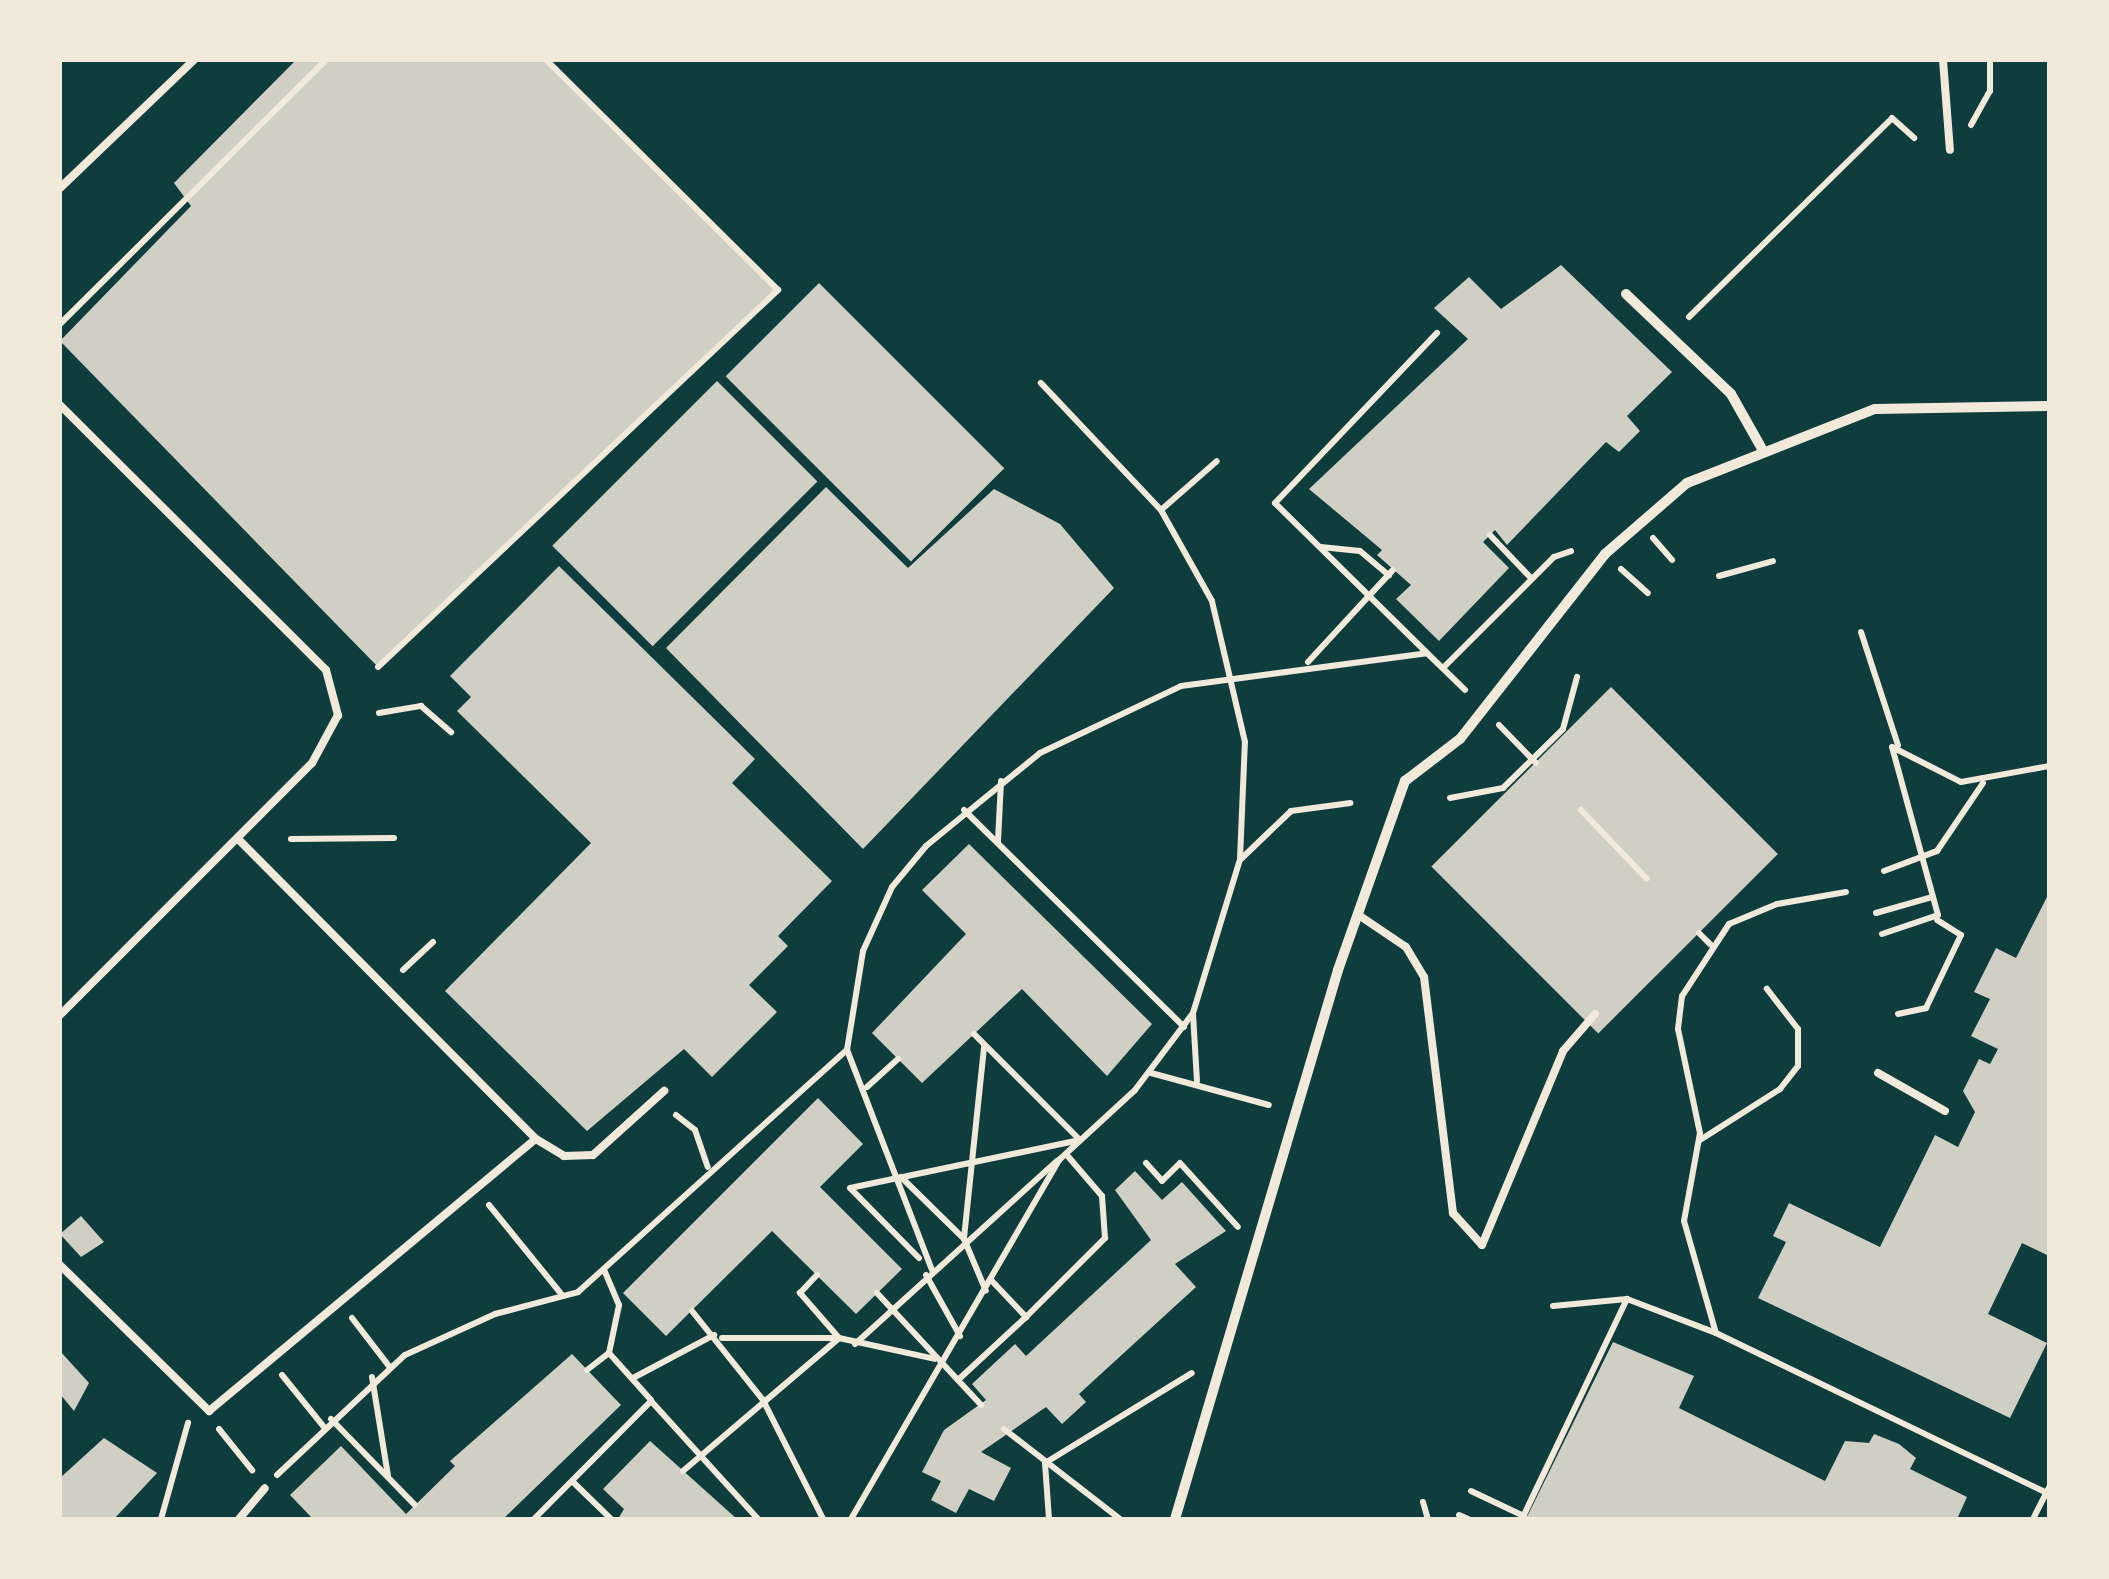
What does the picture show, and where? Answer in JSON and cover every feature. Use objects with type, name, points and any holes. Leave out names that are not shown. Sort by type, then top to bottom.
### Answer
[{"type":"street","points":[[1626,294],[1731,394],[1761,448]]},
{"type":"street","points":[[1175,1519],[1405,781],[1460,739],[1637,521],[1761,448],[1875,409],[2049,406]]},
{"type":"lane","points":[[60,188],[194,60]]},
{"type":"lane","points":[[1943,60],[1950,150]]},
{"type":"lane","points":[[60,405],[326,670],[338,694],[329,740],[60,1015]]},
{"type":"lane","points":[[237,838],[536,1139],[564,1156],[594,1155],[664,1091]]},
{"type":"lane","points":[[1360,916],[1406,947],[1424,978],[1454,1212],[1482,1245],[1562,1051],[1594,1014]]},
{"type":"lane","points":[[1878,1073],[1946,1112]]},
{"type":"lane","points":[[60,1265],[209,1411],[536,1139]]},
{"type":"lane","points":[[239,1519],[265,1488]]},
{"type":"path","points":[[60,324],[326,60]]},
{"type":"path","points":[[378,667],[778,290],[546,60]]},
{"type":"path","points":[[1967,129],[1990,92],[1990,60]]},
{"type":"path","points":[[1689,317],[1892,118],[1914,138]]},
{"type":"path","points":[[1437,333],[1276,504],[1465,690]]},
{"type":"path","points":[[856,1344],[1150,1072],[1193,1013],[1240,859],[1245,742],[1233,673],[1212,602],[1161,510],[1040,383]]},
{"type":"path","points":[[1161,510],[1217,461]]},
{"type":"path","points":[[1490,534],[1532,578]]},
{"type":"path","points":[[1651,536],[1672,560]]},
{"type":"path","points":[[1307,663],[1391,572],[1360,551],[1320,548]]},
{"type":"path","points":[[1443,668],[1532,578],[1571,551]]},
{"type":"path","points":[[1719,576],[1773,561]]},
{"type":"path","points":[[1620,568],[1648,593]]},
{"type":"path","points":[[1861,632],[1898,745],[1961,782],[1984,782],[2049,766]]},
{"type":"path","points":[[920,1258],[899,1177],[867,1087],[848,1050],[854,982],[880,910],[907,867],[964,810],[1001,781],[1127,708],[1233,673],[1427,653]]},
{"type":"path","points":[[1450,798],[1496,793],[1534,761],[1563,728],[1577,677]]},
{"type":"path","points":[[379,712],[421,706],[451,732]]},
{"type":"path","points":[[1498,724],[1534,761]]},
{"type":"path","points":[[1898,745],[1888,752],[1937,920]]},
{"type":"path","points":[[998,843],[1001,781]]},
{"type":"path","points":[[1884,870],[1922,860],[1984,782]]},
{"type":"path","points":[[1240,859],[1291,811],[1350,803]]},
{"type":"path","points":[[964,810],[1184,1028]]},
{"type":"path","points":[[1580,810],[1647,878]]},
{"type":"path","points":[[291,839],[394,838]]},
{"type":"path","points":[[1716,1333],[1684,1221],[1699,1141],[1678,1013],[1710,944],[1748,912],[1846,892]]},
{"type":"path","points":[[1876,913],[1932,897]]},
{"type":"path","points":[[1882,934],[1937,920],[1961,934],[1926,1008],[1898,1014]]},
{"type":"path","points":[[1699,932],[1710,944]]},
{"type":"path","points":[[403,970],[433,942]]},
{"type":"path","points":[[1699,1141],[1780,1089],[1798,1066],[1798,1029],[1767,989]]},
{"type":"path","points":[[1193,1013],[1198,1082]]},
{"type":"path","points":[[974,1034],[1080,1140]]},
{"type":"path","points":[[964,1240],[984,1046]]},
{"type":"path","points":[[265,1488],[372,1376],[495,1314],[564,1296],[604,1269],[708,1167],[848,1050]]},
{"type":"path","points":[[867,1087],[898,1059]]},
{"type":"path","points":[[1150,1072],[1198,1082],[1269,1105]]},
{"type":"path","points":[[664,1126],[678,1112],[708,1167]]},
{"type":"path","points":[[960,1336],[920,1258],[850,1188],[1080,1140]]},
{"type":"path","points":[[851,1519],[1062,1157]]},
{"type":"path","points":[[958,1380],[1026,1318],[1110,1226],[1102,1196],[1062,1157]]},
{"type":"path","points":[[1146,1164],[1162,1181],[1180,1163],[1239,1228]]},
{"type":"path","points":[[899,1177],[964,1240],[986,1291]]},
{"type":"path","points":[[492,1208],[564,1296]]},
{"type":"path","points":[[587,1370],[609,1352],[618,1304],[604,1269]]},
{"type":"path","points":[[818,1275],[800,1292],[839,1338]]},
{"type":"path","points":[[992,1280],[1026,1318]]},
{"type":"path","points":[[877,1293],[935,1358]]},
{"type":"path","points":[[1472,1492],[1523,1517],[1627,1300]]},
{"type":"path","points":[[1553,1306],[1627,1300],[1716,1333],[2048,1491],[2033,1519]]},
{"type":"path","points":[[692,1310],[763,1400],[823,1519]]},
{"type":"path","points":[[353,1320],[389,1366]]},
{"type":"path","points":[[633,1378],[717,1337],[839,1338],[935,1358],[945,1363],[981,1405]]},
{"type":"path","points":[[684,1470],[839,1338]]},
{"type":"path","points":[[609,1352],[758,1519]]},
{"type":"path","points":[[272,1362],[324,1427]]},
{"type":"path","points":[[1044,1463],[1196,1370]]},
{"type":"path","points":[[372,1376],[388,1478]]},
{"type":"path","points":[[534,1519],[652,1400]]},
{"type":"path","points":[[331,1420],[416,1505]]},
{"type":"path","points":[[161,1519],[187,1424]]},
{"type":"path","points":[[1004,1429],[1120,1519]]},
{"type":"path","points":[[219,1430],[242,1456]]},
{"type":"path","points":[[1044,1463],[1049,1519]]},
{"type":"path","points":[[572,1482],[612,1519]]},
{"type":"path","points":[[1423,1502],[1428,1519]]},
{"type":"building","points":[[296,60],[546,60],[778,290],[378,667],[60,341],[191,206],[174,183]]},
{"type":"building","points":[[1561,265],[1672,372],[1627,416],[1640,431],[1619,452],[1606,442],[1507,545],[1495,530],[1483,542],[1509,568],[1439,641],[1396,599],[1411,585],[1377,555],[1382,550],[1309,489],[1468,339],[1434,308],[1469,277],[1501,309]]},
{"type":"building","points":[[819,283],[1004,468],[911,562],[726,376]]},
{"type":"building","points":[[717,381],[817,481],[653,646],[552,546]]},
{"type":"building","points":[[826,487],[908,568],[994,489],[1060,524],[1114,588],[863,849],[666,648]]},
{"type":"building","points":[[559,566],[755,759],[732,783],[832,881],[778,936],[788,946],[749,985],[777,1012],[712,1077],[684,1049],[587,1131],[445,991],[591,843],[457,711],[471,697],[450,676]]},
{"type":"building","points":[[1611,687],[1778,854],[1598,1033],[1431,867]]},
{"type":"building","points":[[969,844],[1152,1024],[1107,1076],[1022,989],[922,1083],[872,1033],[966,934],[922,890]]},
{"type":"building","points":[[2049,893],[2049,1256],[2022,1243],[1988,1314],[2047,1343],[2010,1418],[1758,1298],[1786,1242],[1773,1236],[1789,1203],[1880,1247],[1935,1135],[1958,1147],[1975,1112],[1963,1091],[1979,1059],[1990,1064],[1998,1049],[1971,1036],[1990,999],[1974,992],[1996,948],[2016,958]]},
{"type":"building","points":[[818,1098],[863,1144],[820,1187],[902,1269],[856,1314],[772,1231],[666,1336],[623,1293]]},
{"type":"building","points":[[1135,1171],[1162,1200],[1182,1182],[1226,1231],[1175,1264],[1196,1287],[1079,1394],[1086,1402],[1062,1424],[1046,1407],[981,1452],[1011,1468],[994,1501],[969,1489],[956,1513],[931,1500],[941,1481],[922,1472],[944,1430],[986,1400],[972,1384],[1015,1344],[1026,1356],[1151,1240],[1115,1190]]},
{"type":"building","points":[[81,1216],[104,1242],[81,1257],[60,1234]]},
{"type":"building","points":[[1613,1342],[1694,1376],[1679,1408],[1825,1481],[1845,1441],[1869,1443],[1874,1434],[1899,1444],[1916,1458],[1910,1469],[1967,1497],[1957,1519],[1526,1519]]},
{"type":"building","points":[[60,1351],[89,1383],[74,1411],[60,1394]]},
{"type":"building","points":[[572,1354],[621,1405],[503,1519],[313,1519],[290,1495],[341,1446],[406,1514],[455,1466],[450,1461]]},
{"type":"building","points":[[104,1438],[157,1473],[114,1519],[60,1519],[60,1478]]},
{"type":"building","points":[[650,1441],[737,1519],[618,1519],[624,1509],[603,1489]]}]
